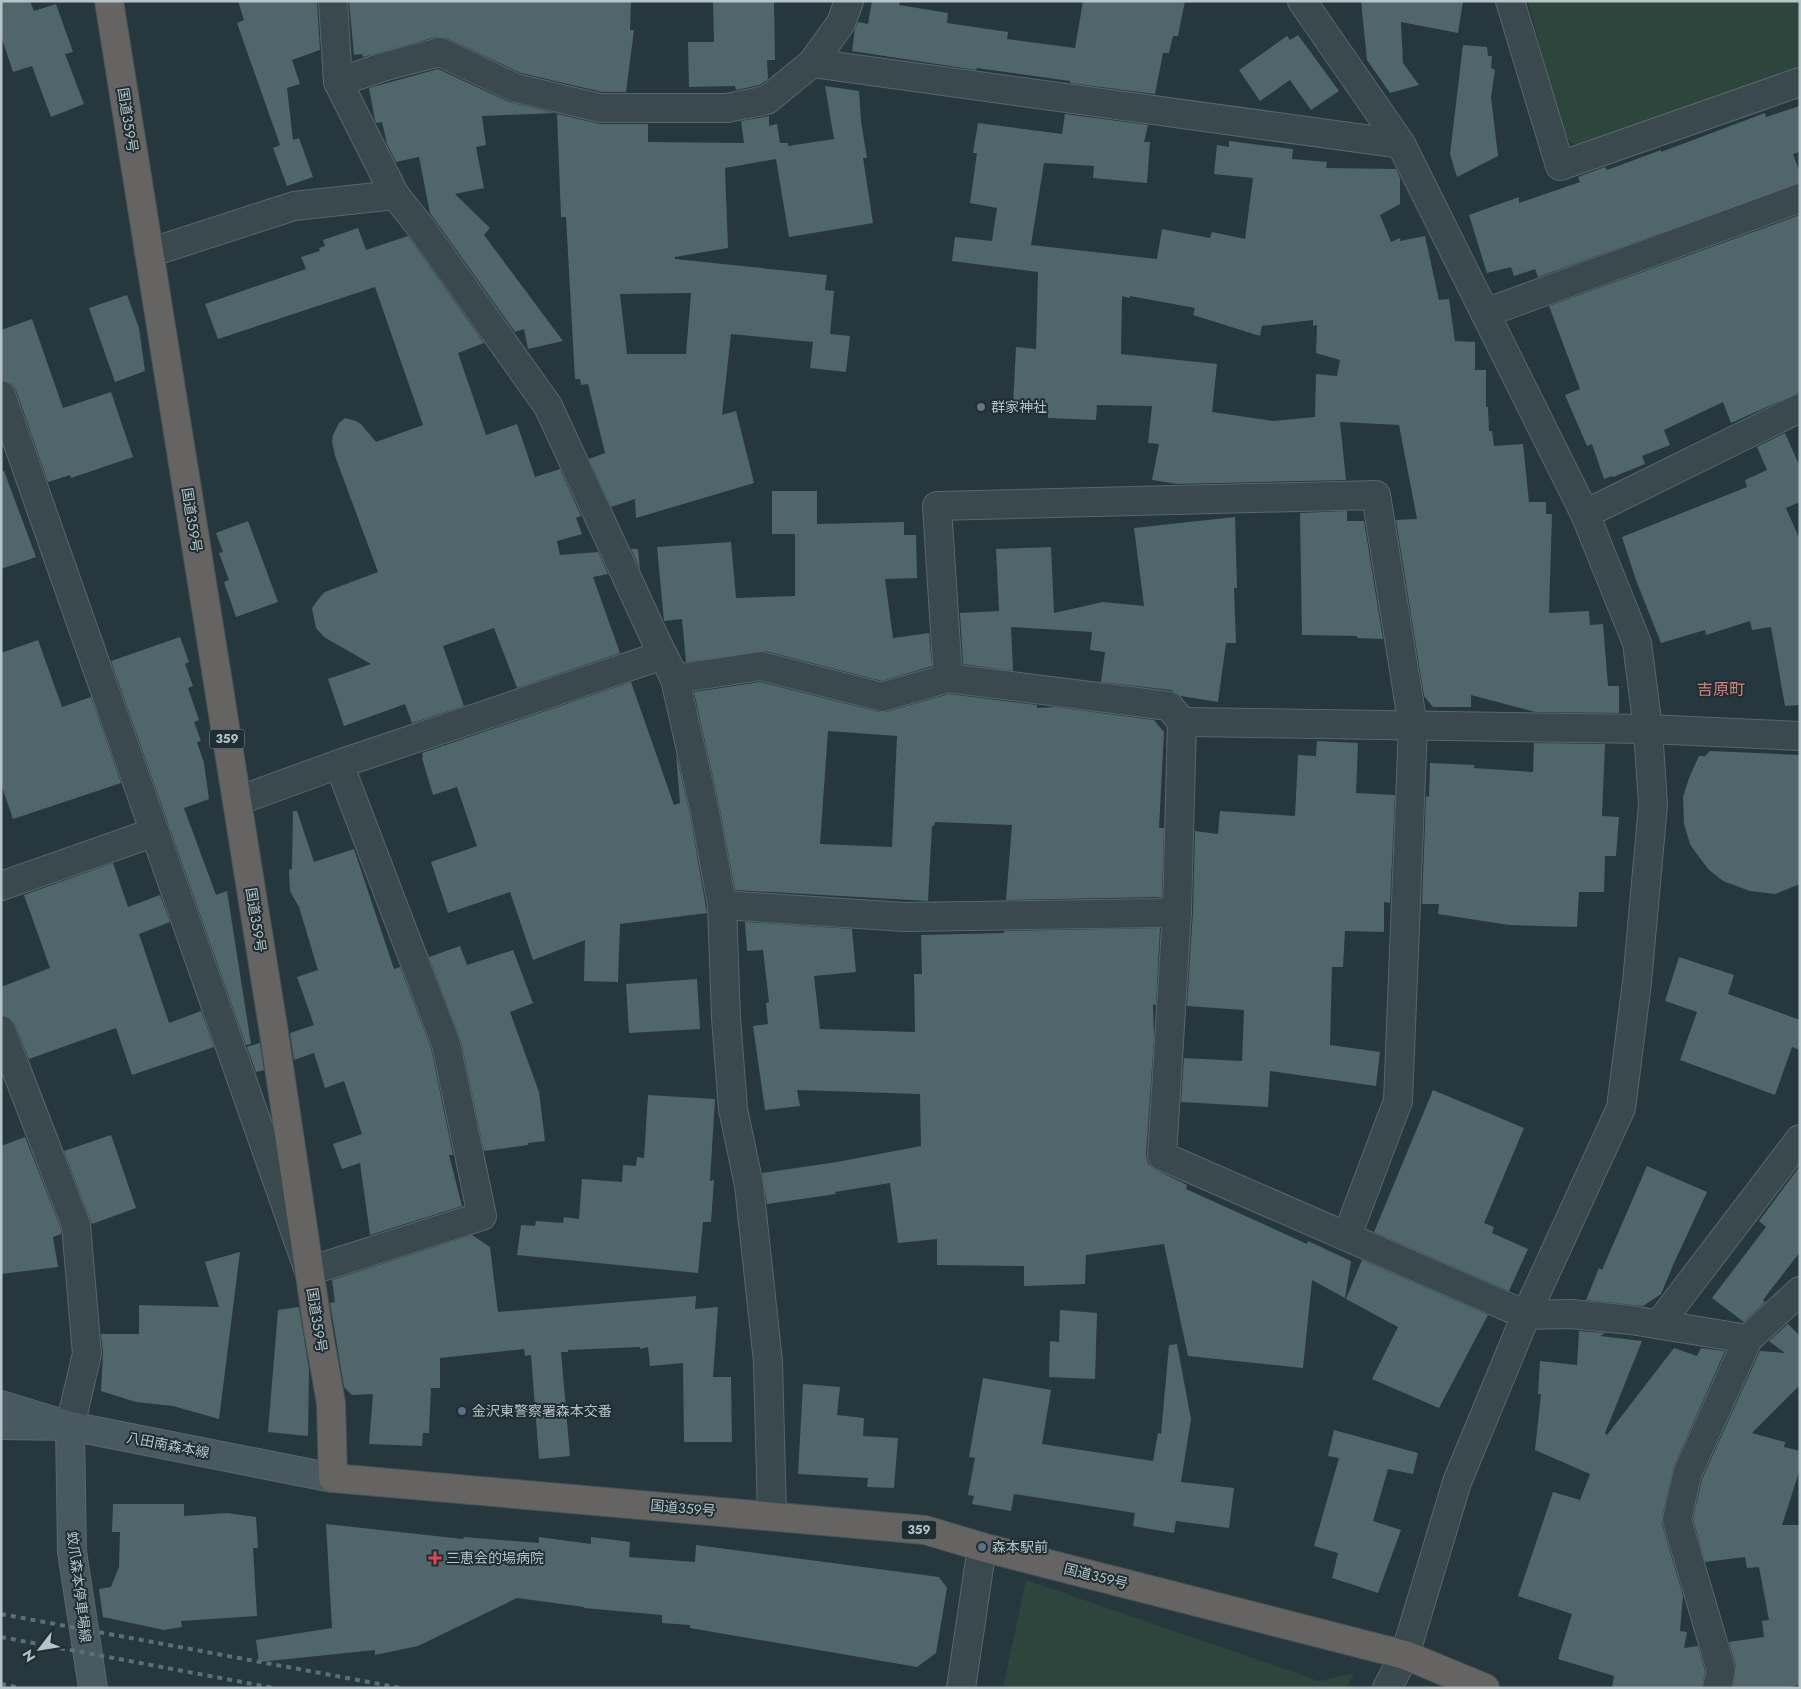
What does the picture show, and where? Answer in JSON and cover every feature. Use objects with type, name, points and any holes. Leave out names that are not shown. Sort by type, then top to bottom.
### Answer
[{"type":"highway","name":"国道359号","points":[[109,1],[331,1403],[333,1478],[925,1530],[1405,1655],[1484,1688]]},
{"type":"main road","points":[[1,1405],[70,1426]]},
{"type":"main road","name":"八田南森本線","points":[[1,1425],[70,1426],[333,1478]]},
{"type":"main road","name":"蚊爪森本停車場線","points":[[70,1426],[72,1552],[93,1688]]},
{"type":"street","points":[[333,1],[338,82],[395,195],[419,224],[548,406],[669,667],[705,812],[722,905],[726,1018],[733,1109],[749,1185],[768,1362],[772,1516]]},
{"type":"street","points":[[338,82],[386,66],[440,52],[516,88],[600,108],[727,108],[767,100],[812,63],[841,23],[849,1]]},
{"type":"street","points":[[1302,1],[1401,144],[1585,514],[1637,643],[1648,729],[1652,805],[1637,982],[1621,1108],[1526,1314],[1457,1482],[1405,1655],[1387,1688]]},
{"type":"street","points":[[1510,1],[1560,166],[1800,82]]},
{"type":"street","points":[[812,63],[1401,144]]},
{"type":"street","points":[[149,253],[294,206],[395,195]]},
{"type":"street","points":[[1485,314],[1800,198]]},
{"type":"street","points":[[1,395],[309,1272],[482,1216],[446,1044],[339,764]]},
{"type":"street","points":[[1585,514],[1799,411]]},
{"type":"street","points":[[948,678],[937,506],[1376,495],[1413,726],[1398,1101],[1347,1236]]},
{"type":"street","points":[[237,801],[339,764],[669,667],[761,666],[882,697],[948,678],[1169,706],[1182,722],[1177,910],[1162,1156],[1526,1314],[1571,1314],[1659,1324],[1748,1339]]},
{"type":"street","points":[[1182,722],[1648,729],[1800,736]]},
{"type":"street","points":[[1,886],[155,832]]},
{"type":"street","points":[[722,905],[905,917],[1148,913],[1177,910]]},
{"type":"street","points":[[1,1030],[76,1225],[87,1354],[70,1426]]},
{"type":"street","points":[[1659,1324],[1800,1139]]},
{"type":"street","points":[[1717,1688],[1721,1670],[1677,1520],[1687,1474],[1748,1339],[1800,1291]]},
{"type":"street","points":[[962,1688],[982,1546]]},
{"type":"green space","points":[[1528,1],[1800,1],[1800,73],[1575,145],[1563,135]]},
{"type":"green space","points":[[1026,1580],[1319,1681],[1354,1673],[1347,1688],[1003,1688]]},
{"type":"building","points":[[1,1],[30,1],[34,11],[56,4],[73,52],[65,54],[84,104],[51,117],[32,66],[13,72],[1,36]]},
{"type":"building","points":[[238,1],[317,1],[320,50],[292,60],[300,84],[287,88],[293,140],[299,138],[313,177],[287,186],[273,148],[280,145],[237,23],[244,20]]},
{"type":"building","points":[[349,1],[631,1],[630,30],[634,30],[626,92],[602,92],[521,73],[446,38],[436,37],[363,57],[362,54],[354,55]]},
{"type":"building","points":[[713,1],[774,1],[775,60],[767,60],[768,79],[760,85],[736,90],[735,86],[689,87],[688,42],[714,42]]},
{"type":"building","points":[[872,1],[900,1],[899,5],[948,13],[947,23],[1008,32],[1007,39],[1075,48],[1083,1],[1185,1],[1178,36],[1173,36],[1169,53],[1163,53],[1155,94],[852,51],[855,29],[858,22],[868,24]]},
{"type":"building","points":[[1361,1],[1463,1],[1458,33],[1401,22],[1403,63],[1419,85],[1390,93],[1367,60]]},
{"type":"building","points":[[1298,35],[1339,91],[1311,110],[1290,80],[1260,101],[1239,70],[1287,36],[1290,40]]},
{"type":"building","points":[[1463,45],[1487,47],[1488,56],[1492,56],[1491,68],[1495,70],[1491,97],[1498,156],[1457,177],[1450,154]]},
{"type":"building","points":[[438,69],[509,102],[555,113],[482,116],[486,145],[476,147],[484,188],[455,194],[490,228],[484,235],[563,341],[528,349],[524,329],[515,332],[430,213],[419,157],[396,162],[387,144],[382,122],[376,123],[369,88]]},
{"type":"building","points":[[825,86],[859,91],[861,121],[867,158],[863,158],[873,223],[789,237],[776,159],[725,168],[728,248],[675,257],[675,259],[827,275],[825,290],[834,291],[830,334],[850,336],[846,372],[810,368],[813,342],[731,334],[722,415],[736,411],[754,483],[636,518],[635,499],[611,507],[589,459],[605,453],[588,384],[581,385],[580,379],[575,379],[566,217],[561,217],[557,114],[600,124],[648,124],[648,142],[744,143],[741,121],[769,116],[769,126],[777,124],[780,143],[788,143],[788,146],[834,139]],"holes":[[[691,293],[686,354],[627,354],[620,294]]]},
{"type":"building","points":[[1800,106],[1800,152],[1793,154],[1800,173],[1800,183],[1538,277],[1535,269],[1514,276],[1511,267],[1487,273],[1469,215],[1519,197],[1519,203],[1580,182],[1578,177],[1605,167],[1607,170],[1661,150],[1661,152],[1765,113],[1766,117]]},
{"type":"building","points":[[1065,114],[1148,125],[1144,142],[1150,142],[1147,183],[1093,178],[1094,166],[1044,163],[1031,245],[1157,259],[1162,229],[1210,238],[1212,232],[1245,239],[1253,178],[1214,174],[1217,145],[1229,147],[1229,141],[1293,149],[1292,159],[1327,162],[1326,168],[1396,169],[1400,178],[1400,204],[1380,215],[1391,242],[1400,238],[1400,241],[1425,236],[1439,300],[1449,299],[1455,341],[1475,342],[1475,370],[1486,370],[1486,407],[1488,407],[1489,431],[1492,431],[1494,446],[1523,444],[1529,502],[1546,502],[1546,514],[1552,514],[1549,613],[1589,611],[1590,625],[1603,624],[1608,686],[1619,686],[1619,713],[1535,712],[1471,695],[1471,707],[1433,707],[1424,696],[1396,520],[1417,519],[1399,425],[1340,422],[1346,480],[1178,484],[1152,480],[1159,444],[1148,443],[1152,406],[1097,405],[1096,420],[1048,418],[1048,405],[1013,404],[1016,347],[1036,349],[1038,272],[952,261],[955,237],[992,241],[997,208],[970,203],[977,153],[973,153],[978,123],[1062,134]],"holes":[[[1122,296],[1129,298],[1130,296],[1195,308],[1193,315],[1260,336],[1262,326],[1313,320],[1313,326],[1317,325],[1316,353],[1340,360],[1337,376],[1316,374],[1315,417],[1273,421],[1212,412],[1217,364],[1121,354]]]},
{"type":"building","points":[[1800,215],[1800,392],[1731,423],[1723,402],[1664,430],[1670,445],[1642,456],[1645,464],[1604,479],[1592,444],[1587,446],[1565,395],[1580,389],[1549,306]]},
{"type":"building","points":[[358,228],[366,250],[408,236],[484,343],[458,353],[486,435],[517,424],[535,477],[560,469],[581,516],[576,518],[582,534],[557,541],[560,555],[598,552],[608,574],[593,577],[620,653],[517,688],[494,628],[443,646],[464,706],[412,723],[405,704],[344,726],[328,679],[371,664],[324,637],[316,628],[312,608],[325,592],[378,572],[335,456],[332,441],[333,435],[339,423],[345,418],[361,424],[376,442],[423,425],[375,287],[218,339],[205,304],[306,269],[301,257],[320,251],[319,248],[325,246],[323,240]]},
{"type":"building","points":[[127,295],[139,328],[145,371],[115,382],[89,308]]},
{"type":"building","points":[[32,319],[63,408],[111,392],[133,457],[71,478],[70,475],[48,482],[16,390],[12,384],[2,380],[1,376],[1,330]]},
{"type":"building","points":[[1785,433],[1800,467],[1800,502],[1786,508],[1800,540],[1800,705],[1785,706],[1771,627],[1752,630],[1750,621],[1706,635],[1705,630],[1661,643],[1636,580],[1622,537],[1747,487],[1745,480],[1767,470],[1757,447]]},
{"type":"building","points":[[4,471],[36,557],[1,569],[1,472]]},
{"type":"building","points":[[772,491],[817,491],[817,524],[904,522],[904,535],[916,535],[917,578],[885,579],[893,638],[929,633],[932,666],[882,681],[765,651],[686,662],[682,619],[664,621],[657,547],[731,542],[736,598],[795,596],[795,534],[772,534]]},
{"type":"building","points":[[1347,511],[1347,521],[1364,521],[1383,639],[1357,638],[1357,636],[1302,635],[1300,513]]},
{"type":"building","points":[[1235,517],[1237,588],[1234,588],[1236,643],[1226,643],[1218,702],[1181,696],[1171,690],[1101,682],[1105,652],[1090,650],[1092,632],[1011,627],[1013,671],[963,664],[960,613],[999,611],[996,549],[1051,547],[1054,613],[1103,602],[1144,606],[1134,528]]},
{"type":"building","points":[[248,521],[278,602],[236,617],[224,582],[229,580],[219,553],[223,552],[216,533]]},
{"type":"building","points":[[631,549],[638,549],[640,569]]},
{"type":"building","points":[[180,637],[189,662],[185,664],[193,686],[188,688],[199,720],[194,722],[201,741],[197,742],[204,763],[209,799],[184,808],[216,895],[227,891],[251,1044],[246,1045],[111,661]]},
{"type":"building","points":[[38,640],[62,707],[91,697],[121,783],[13,819],[1,784],[1,653]]},
{"type":"building","points":[[631,682],[674,805],[680,803],[676,754],[690,815],[707,913],[620,924],[618,982],[584,981],[585,940],[533,960],[510,892],[448,913],[431,862],[477,846],[457,787],[433,795],[422,753]]},
{"type":"building","points":[[760,682],[879,712],[886,712],[949,694],[1037,705],[1037,708],[1055,707],[1154,720],[1164,732],[1159,828],[1164,828],[1162,897],[1006,900],[1012,825],[935,822],[934,826],[932,826],[928,901],[735,890],[720,809],[694,692]],"holes":[[[828,731],[897,736],[892,847],[820,844]]]},
{"type":"building","points":[[1317,741],[1358,743],[1356,793],[1395,795],[1390,903],[1384,902],[1384,932],[1345,931],[1343,967],[1332,967],[1330,1045],[1380,1052],[1376,1086],[1270,1071],[1268,1107],[1181,1102],[1184,1058],[1242,1061],[1244,1010],[1187,1006],[1193,911],[1195,831],[1218,834],[1220,811],[1295,816],[1298,755],[1316,756]]},
{"type":"building","points":[[1534,743],[1605,744],[1602,816],[1619,817],[1616,856],[1605,856],[1604,892],[1579,892],[1577,927],[1509,925],[1438,914],[1439,904],[1422,904],[1426,796],[1429,797],[1430,763],[1474,765],[1474,768],[1533,772]]},
{"type":"building","points":[[1710,751],[1800,755],[1800,884],[1775,894],[1750,891],[1723,881],[1709,870],[1696,853],[1690,844],[1684,824],[1683,797],[1699,756],[1705,756]]},
{"type":"building","points":[[293,811],[297,811],[314,862],[354,849],[394,969],[400,967],[431,1048],[453,1155],[449,1155],[462,1206],[370,1235],[360,1163],[342,1169],[333,1144],[362,1134],[344,1081],[325,1088],[314,1053],[294,1060],[290,1033],[314,1025],[297,977],[318,970],[299,907],[290,891],[289,870],[292,869]]},
{"type":"building","points":[[113,863],[128,907],[160,895],[170,922],[139,934],[169,1023],[201,1011],[214,1047],[132,1075],[116,1028],[29,1059],[15,1024],[10,1018],[1,1015],[1,987],[50,968],[24,895]]},
{"type":"building","points":[[745,922],[852,929],[856,972],[814,976],[820,1029],[915,1032],[914,974],[922,974],[921,935],[1004,933],[1004,931],[1160,928],[1156,1005],[1153,1004],[1154,1038],[1146,1155],[1148,1164],[1187,1185],[1186,1189],[1307,1244],[1308,1241],[1351,1261],[1345,1298],[1312,1280],[1303,1368],[1188,1356],[1164,1244],[1086,1255],[1085,1284],[1024,1286],[1024,1266],[937,1265],[937,1239],[898,1243],[890,1183],[835,1192],[836,1194],[767,1204],[762,1173],[837,1162],[921,1146],[920,1094],[797,1090],[800,1106],[765,1110],[753,1026],[768,1024],[766,1003],[769,1002],[763,950],[747,951]]},
{"type":"building","points":[[460,946],[467,965],[513,950],[533,1003],[510,1012],[539,1092],[545,1141],[484,1151],[461,1041],[429,957]]},
{"type":"building","points":[[1679,957],[1734,975],[1728,994],[1800,1020],[1800,1050],[1792,1047],[1775,1095],[1680,1060],[1697,1012],[1665,1001]]},
{"type":"building","points":[[697,979],[700,1029],[629,1033],[626,984]]},
{"type":"building","points":[[260,1043],[264,1070],[256,1072],[247,1047]]},
{"type":"building","points":[[1433,1090],[1524,1128],[1484,1223],[1494,1227],[1492,1233],[1528,1249],[1509,1291],[1374,1232]]},
{"type":"building","points":[[648,1095],[715,1099],[710,1181],[714,1180],[711,1222],[703,1222],[698,1273],[517,1255],[521,1225],[535,1226],[536,1221],[563,1223],[564,1217],[579,1219],[582,1179],[622,1182],[623,1165],[636,1166],[637,1157],[644,1158]]},
{"type":"building","points":[[111,1135],[136,1208],[92,1224],[64,1151]]},
{"type":"building","points":[[25,1137],[61,1229],[61,1234],[53,1237],[58,1267],[1,1274],[1,1146]]},
{"type":"building","points":[[1647,1166],[1707,1192],[1661,1294],[1643,1306],[1586,1300],[1599,1268],[1602,1270]]},
{"type":"building","points":[[1800,1166],[1800,1252],[1763,1300],[1765,1302],[1744,1322],[1712,1298],[1766,1227],[1759,1221]]},
{"type":"building","points":[[472,1235],[490,1247],[498,1312],[696,1296],[695,1309],[718,1307],[713,1377],[731,1377],[732,1442],[684,1442],[683,1363],[650,1366],[648,1347],[640,1349],[640,1347],[568,1350],[568,1352],[561,1352],[570,1456],[539,1459],[531,1355],[525,1356],[524,1349],[440,1358],[440,1388],[431,1388],[429,1433],[423,1433],[422,1446],[369,1444],[373,1394],[352,1395],[344,1387],[330,1303],[335,1302],[332,1280]]},
{"type":"building","points":[[240,1252],[219,1419],[173,1406],[136,1402],[101,1391],[103,1353],[101,1334],[139,1334],[139,1305],[219,1307],[205,1262]]},
{"type":"building","points":[[1362,1260],[1488,1315],[1439,1408],[1372,1379],[1398,1327],[1346,1299]]},
{"type":"building","points":[[299,1307],[309,1369],[308,1436],[268,1432],[278,1310]]},
{"type":"building","points":[[1060,1310],[1097,1313],[1095,1379],[1049,1377],[1050,1341],[1059,1342]]},
{"type":"building","points":[[1788,1324],[1800,1336],[1800,1385],[1752,1433],[1785,1442],[1784,1447],[1800,1451],[1800,1469],[1782,1525],[1800,1525],[1800,1685],[1783,1688],[1733,1688],[1736,1666],[1729,1642],[1764,1637],[1762,1621],[1769,1620],[1759,1567],[1747,1568],[1745,1557],[1705,1562],[1693,1519],[1702,1479],[1760,1351],[1785,1353],[1769,1341]]},
{"type":"building","points":[[1579,1331],[1605,1333],[1600,1336],[1642,1341],[1605,1433],[1607,1435],[1674,1348],[1697,1356],[1701,1348],[1725,1351],[1673,1468],[1662,1517],[1662,1524],[1683,1596],[1680,1631],[1687,1632],[1684,1648],[1698,1646],[1705,1671],[1702,1688],[1612,1688],[1614,1676],[1558,1659],[1572,1614],[1518,1596],[1553,1492],[1580,1500],[1590,1474],[1535,1450],[1541,1394],[1538,1394],[1540,1361],[1577,1365]]},
{"type":"building","points":[[1177,1344],[1191,1419],[1181,1482],[1234,1488],[1229,1528],[1176,1521],[1174,1533],[1133,1526],[1135,1513],[1014,1494],[1011,1511],[972,1504],[974,1496],[968,1495],[975,1458],[969,1457],[983,1378],[1051,1390],[1042,1444],[1153,1461],[1158,1433],[1161,1434],[1169,1345]]},
{"type":"building","points":[[803,1384],[840,1387],[837,1415],[864,1418],[863,1436],[898,1438],[894,1488],[867,1487],[868,1478],[798,1474]]},
{"type":"building","points":[[1334,1430],[1418,1453],[1413,1474],[1388,1469],[1373,1521],[1401,1530],[1378,1593],[1332,1578],[1338,1553],[1314,1546],[1339,1458],[1328,1456]]},
{"type":"building","points":[[113,1504],[184,1504],[184,1516],[227,1513],[256,1517],[258,1548],[253,1548],[257,1616],[181,1621],[182,1627],[164,1630],[103,1617],[99,1589],[111,1587],[119,1567],[120,1532],[112,1532]]},
{"type":"building","points":[[326,1524],[463,1539],[464,1537],[539,1543],[539,1537],[591,1544],[591,1537],[630,1542],[629,1557],[695,1562],[696,1545],[939,1577],[947,1588],[936,1653],[917,1667],[690,1628],[690,1625],[662,1623],[662,1615],[584,1608],[517,1598],[418,1646],[375,1655],[375,1650],[259,1662],[256,1640],[332,1628]]},
{"type":"railway","points":[[1,1614],[401,1688]]},
{"type":"railway","points":[[1,1637],[274,1688]]},
{"type":"railway","points":[[1,1684],[21,1688]]},
{"type":"place","name":"群家神社","points":[[981,407]]},
{"type":"place","name":"金沢東警察署森本交番","points":[[462,1411]]},
{"type":"place","name":"森本駅前","points":[[982,1547]]},
{"type":"place","name":"三恵会的場病院","points":[[435,1558]]},
{"type":"district","name":"吉原町","points":[[1721,689]]}]
